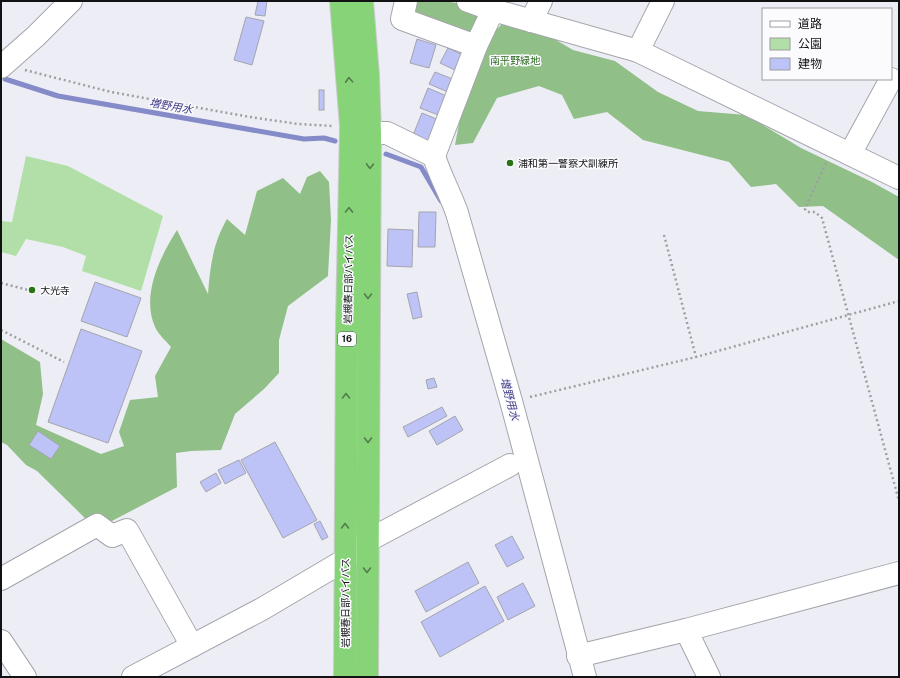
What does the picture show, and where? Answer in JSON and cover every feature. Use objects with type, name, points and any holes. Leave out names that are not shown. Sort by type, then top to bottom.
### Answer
[{"type":"highway","name":"岩槻春日部バイパス","points":[[341,1],[361,129],[367,541],[367,677]]},
{"type":"highway","name":"岩槻春日部バイパス","points":[[345,677],[347,324],[361,129],[368,75],[362,1]]},
{"type":"street","points":[[1,68],[71,1]]},
{"type":"street","points":[[406,1],[402,19],[476,46]]},
{"type":"street","points":[[468,1],[493,10],[638,51],[899,178]]},
{"type":"street","points":[[531,21],[541,1]]},
{"type":"street","points":[[638,51],[663,1]]},
{"type":"street","points":[[436,163],[476,46],[493,10]]},
{"type":"street","points":[[892,77],[899,64]]},
{"type":"street","points":[[850,154],[890,80]]},
{"type":"street","points":[[361,129],[387,133],[436,163],[452,197],[511,401],[578,656],[585,677]]},
{"type":"street","points":[[133,677],[262,609],[345,560],[367,541],[510,465]]},
{"type":"street","points":[[1,579],[96,525],[112,536],[127,530],[192,646]]},
{"type":"street","points":[[578,656],[686,630],[899,573]]},
{"type":"street","points":[[686,630],[709,677]]},
{"type":"street","points":[[1,641],[26,677]]},
{"type":"path","points":[[44,75],[111,92],[250,117],[298,124],[361,129]]},
{"type":"path","points":[[817,182],[805,209],[807,212],[815,212],[822,218],[899,501]]},
{"type":"path","points":[[664,235],[696,357]]},
{"type":"path","points":[[1,283],[32,291]]},
{"type":"path","points":[[511,401],[696,357],[899,301]]},
{"type":"path","points":[[1,330],[64,362]]},
{"type":"green space","points":[[416,1],[460,3],[484,13],[471,38],[409,15]]},
{"type":"green space","name":"南平野緑地","points":[[503,23],[551,37],[573,50],[615,61],[658,92],[698,111],[746,115],[801,148],[872,182],[899,197],[899,260],[823,206],[799,207],[776,184],[751,187],[729,162],[643,140],[607,112],[574,119],[562,95],[539,86],[497,98],[473,143],[455,145],[460,118],[492,34]]},
{"type":"green space","points":[[26,156],[68,166],[163,216],[141,291],[82,271],[86,256],[63,247],[26,239],[16,256],[1,252],[1,221],[12,222]]},
{"type":"green space","points":[[320,171],[329,182],[331,220],[328,276],[288,306],[279,340],[279,373],[264,389],[235,414],[221,450],[176,453],[177,487],[108,523],[88,521],[37,471],[26,465],[7,445],[1,442],[1,339],[40,362],[43,394],[36,425],[101,454],[124,446],[119,432],[130,400],[158,397],[155,376],[171,347],[155,327],[151,315],[150,302],[154,277],[164,252],[177,230],[208,294],[215,246],[227,219],[245,235],[257,191],[283,178],[300,194],[307,177]]},
{"type":"building","points":[[258,1],[267,1],[265,16],[255,15]]},
{"type":"building","points":[[246,17],[264,21],[252,65],[234,60]]},
{"type":"building","points":[[417,39],[436,45],[429,68],[410,63]]},
{"type":"building","points":[[448,48],[467,57],[459,72],[440,63]]},
{"type":"building","points":[[435,72],[460,82],[455,95],[429,84]]},
{"type":"building","points":[[428,88],[449,97],[441,116],[420,108]]},
{"type":"building","points":[[319,90],[324,90],[324,110],[319,110]]},
{"type":"building","points":[[422,113],[439,120],[429,142],[413,135]]},
{"type":"building","points":[[419,212],[436,212],[435,247],[418,247]]},
{"type":"building","points":[[388,229],[413,230],[412,267],[387,266]]},
{"type":"building","points":[[95,282],[141,298],[127,337],[81,321]]},
{"type":"building","points":[[417,292],[422,317],[413,319],[407,294]]},
{"type":"building","points":[[81,329],[142,351],[108,443],[48,422]]},
{"type":"building","points":[[434,378],[437,387],[428,389],[426,380]]},
{"type":"building","points":[[442,407],[447,416],[408,437],[403,427]]},
{"type":"building","points":[[455,416],[463,430],[437,445],[429,431]]},
{"type":"building","points":[[38,431],[60,446],[51,459],[29,445]]},
{"type":"building","points":[[275,442],[317,520],[283,538],[241,460]]},
{"type":"building","points":[[239,460],[246,473],[225,484],[218,470]]},
{"type":"building","points":[[216,473],[221,483],[206,492],[200,482]]},
{"type":"building","points":[[320,521],[328,537],[322,540],[314,524]]},
{"type":"building","points":[[512,536],[524,558],[507,567],[495,545]]},
{"type":"building","points":[[468,562],[479,583],[426,612],[415,591]]},
{"type":"building","points":[[523,583],[535,606],[508,620],[497,597]]},
{"type":"building","points":[[485,586],[504,621],[440,657],[421,622]]},
{"type":"waterway","name":"増野用水","points":[[5,79],[58,96],[304,139],[324,138],[335,141]]},
{"type":"waterway","name":"増野用水","points":[[386,154],[421,167],[441,201]]},
{"type":"place","name":"浦和第一警察犬訓練所","points":[[510,163]]},
{"type":"place","name":"大光寺","points":[[32,290]]}]
